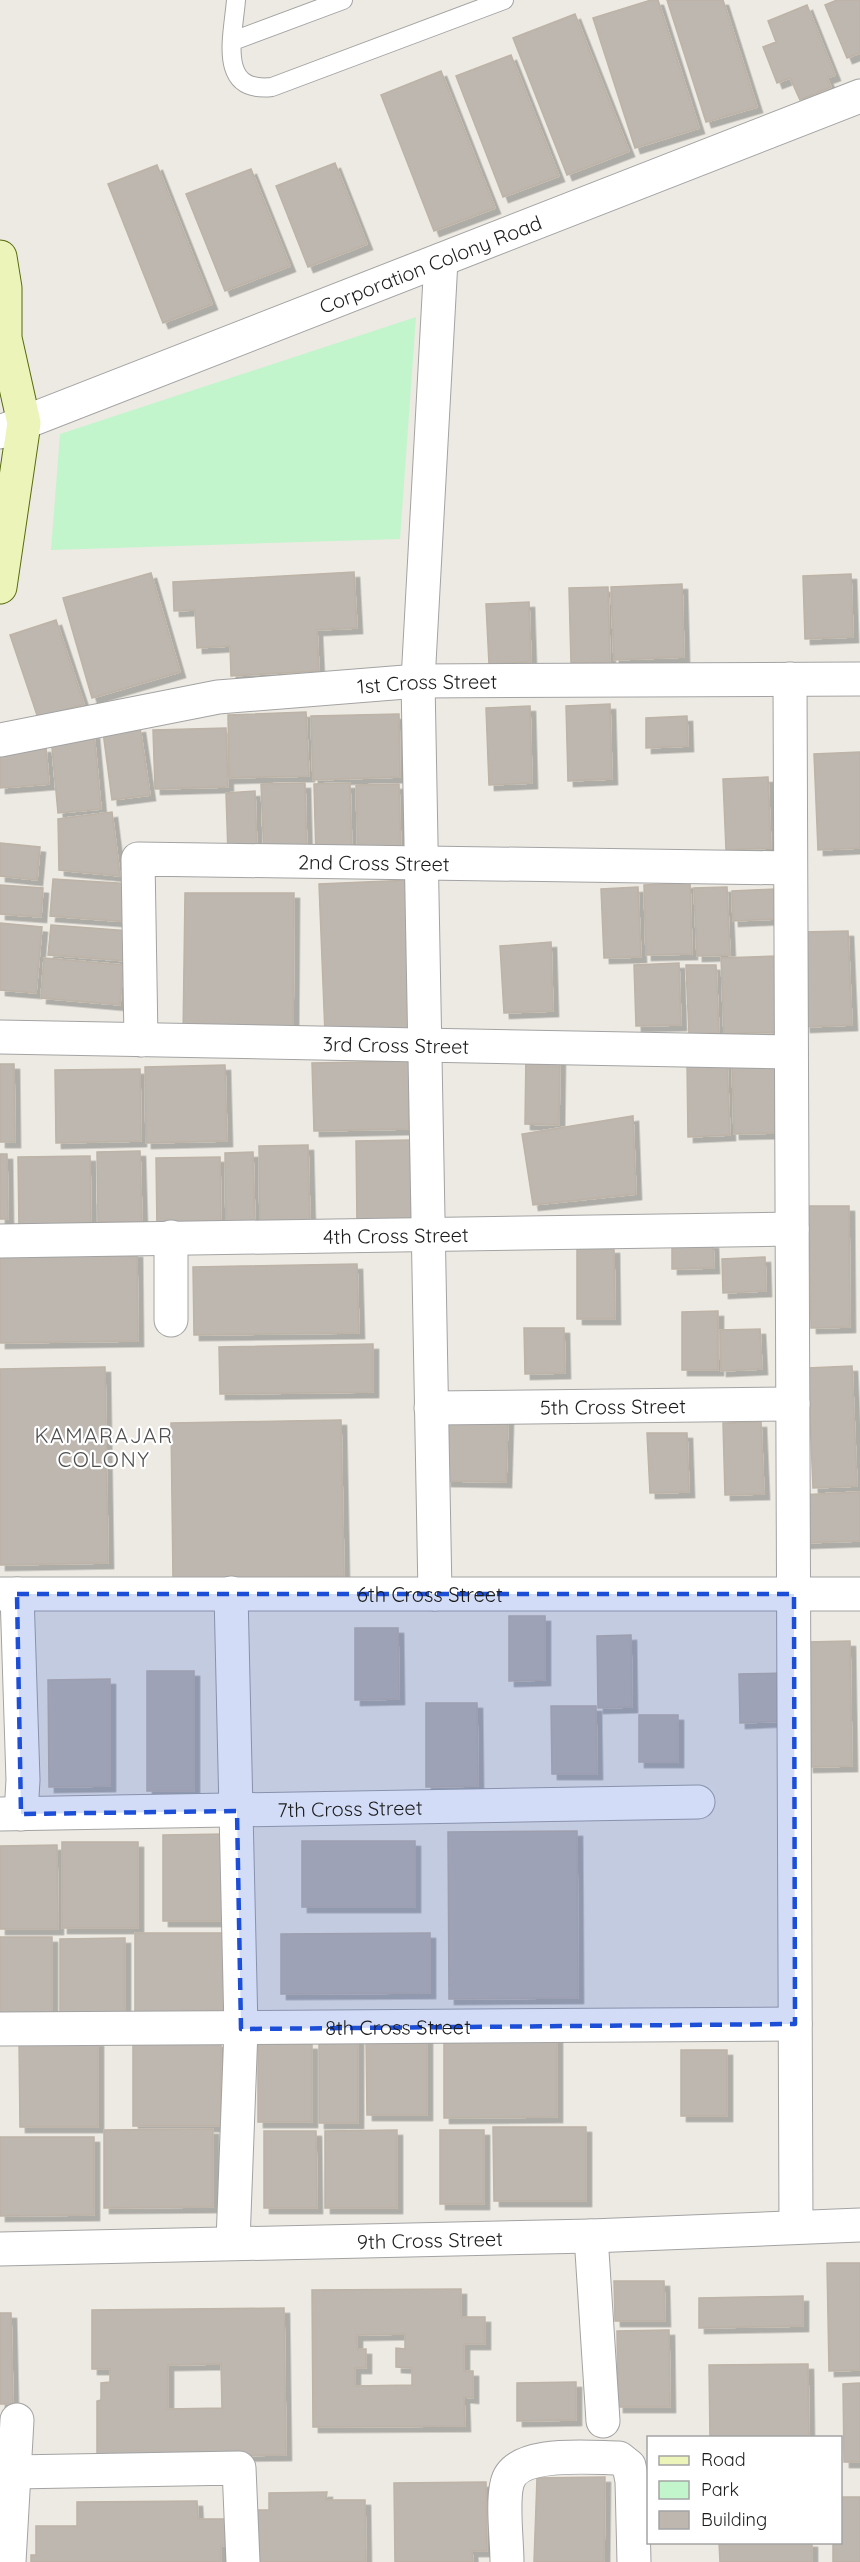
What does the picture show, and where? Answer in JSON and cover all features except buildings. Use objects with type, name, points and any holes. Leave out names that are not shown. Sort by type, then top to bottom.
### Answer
[{"type":"main road","points":[[0,257],[5,288],[3,346],[12,428],[0,587]]},
{"type":"street","name":"Corporation Colony Road","points":[[12,428],[860,96]]},
{"type":"street","points":[[435,1594],[418,681],[441,260]]},
{"type":"street","points":[[790,679],[796,2226]]},
{"type":"street","name":"1st Cross Street","points":[[0,740],[218,697],[418,681],[860,679]]},
{"type":"street","name":"2nd Cross Street","points":[[141,1040],[138,860],[790,868]]},
{"type":"street","name":"3rd Cross Street","points":[[0,1037],[791,1052]]},
{"type":"street","name":"4th Cross Street","points":[[0,1241],[792,1229]]},
{"type":"street","points":[[171,1237],[171,1320]]},
{"type":"street","name":"5th Cross Street","points":[[431,1408],[793,1404]]},
{"type":"street","points":[[231,1593],[241,2029],[233,2242]]},
{"type":"street","points":[[9,1594],[23,1780],[11,1814]]},
{"type":"street","name":"6th Cross Street","points":[[9,1594],[860,1594]]},
{"type":"street","name":"7th Cross Street","points":[[11,1814],[698,1802]]},
{"type":"street","name":"8th Cross Street","points":[[0,2029],[795,2024]]},
{"type":"street","name":"9th Cross Street","points":[[0,2249],[233,2242],[591,2236],[860,2225]]},
{"type":"street","points":[[591,2236],[603,2421]]},
{"type":"street","points":[[9,2562],[17,2420]]},
{"type":"street","points":[[507,2562],[507,2483],[516,2467],[532,2460],[619,2458],[629,2466],[632,2481],[634,2562]]},
{"type":"street","points":[[14,2472],[239,2468],[243,2562]]},
{"type":"lane","points":[[236,0],[233,41],[234,72],[242,83],[256,89],[272,87],[504,0]]},
{"type":"lane","points":[[233,41],[343,0]]},
{"type":"highlighted area","points":[[17,1594],[794,1594],[795,2024],[241,2029],[237,1811],[21,1814]]},
{"type":"green space","points":[[416,317],[400,539],[51,550],[60,434]]},
{"type":"district","name":"KAMARAJAR COLONY","points":[[104,1447]]}]
